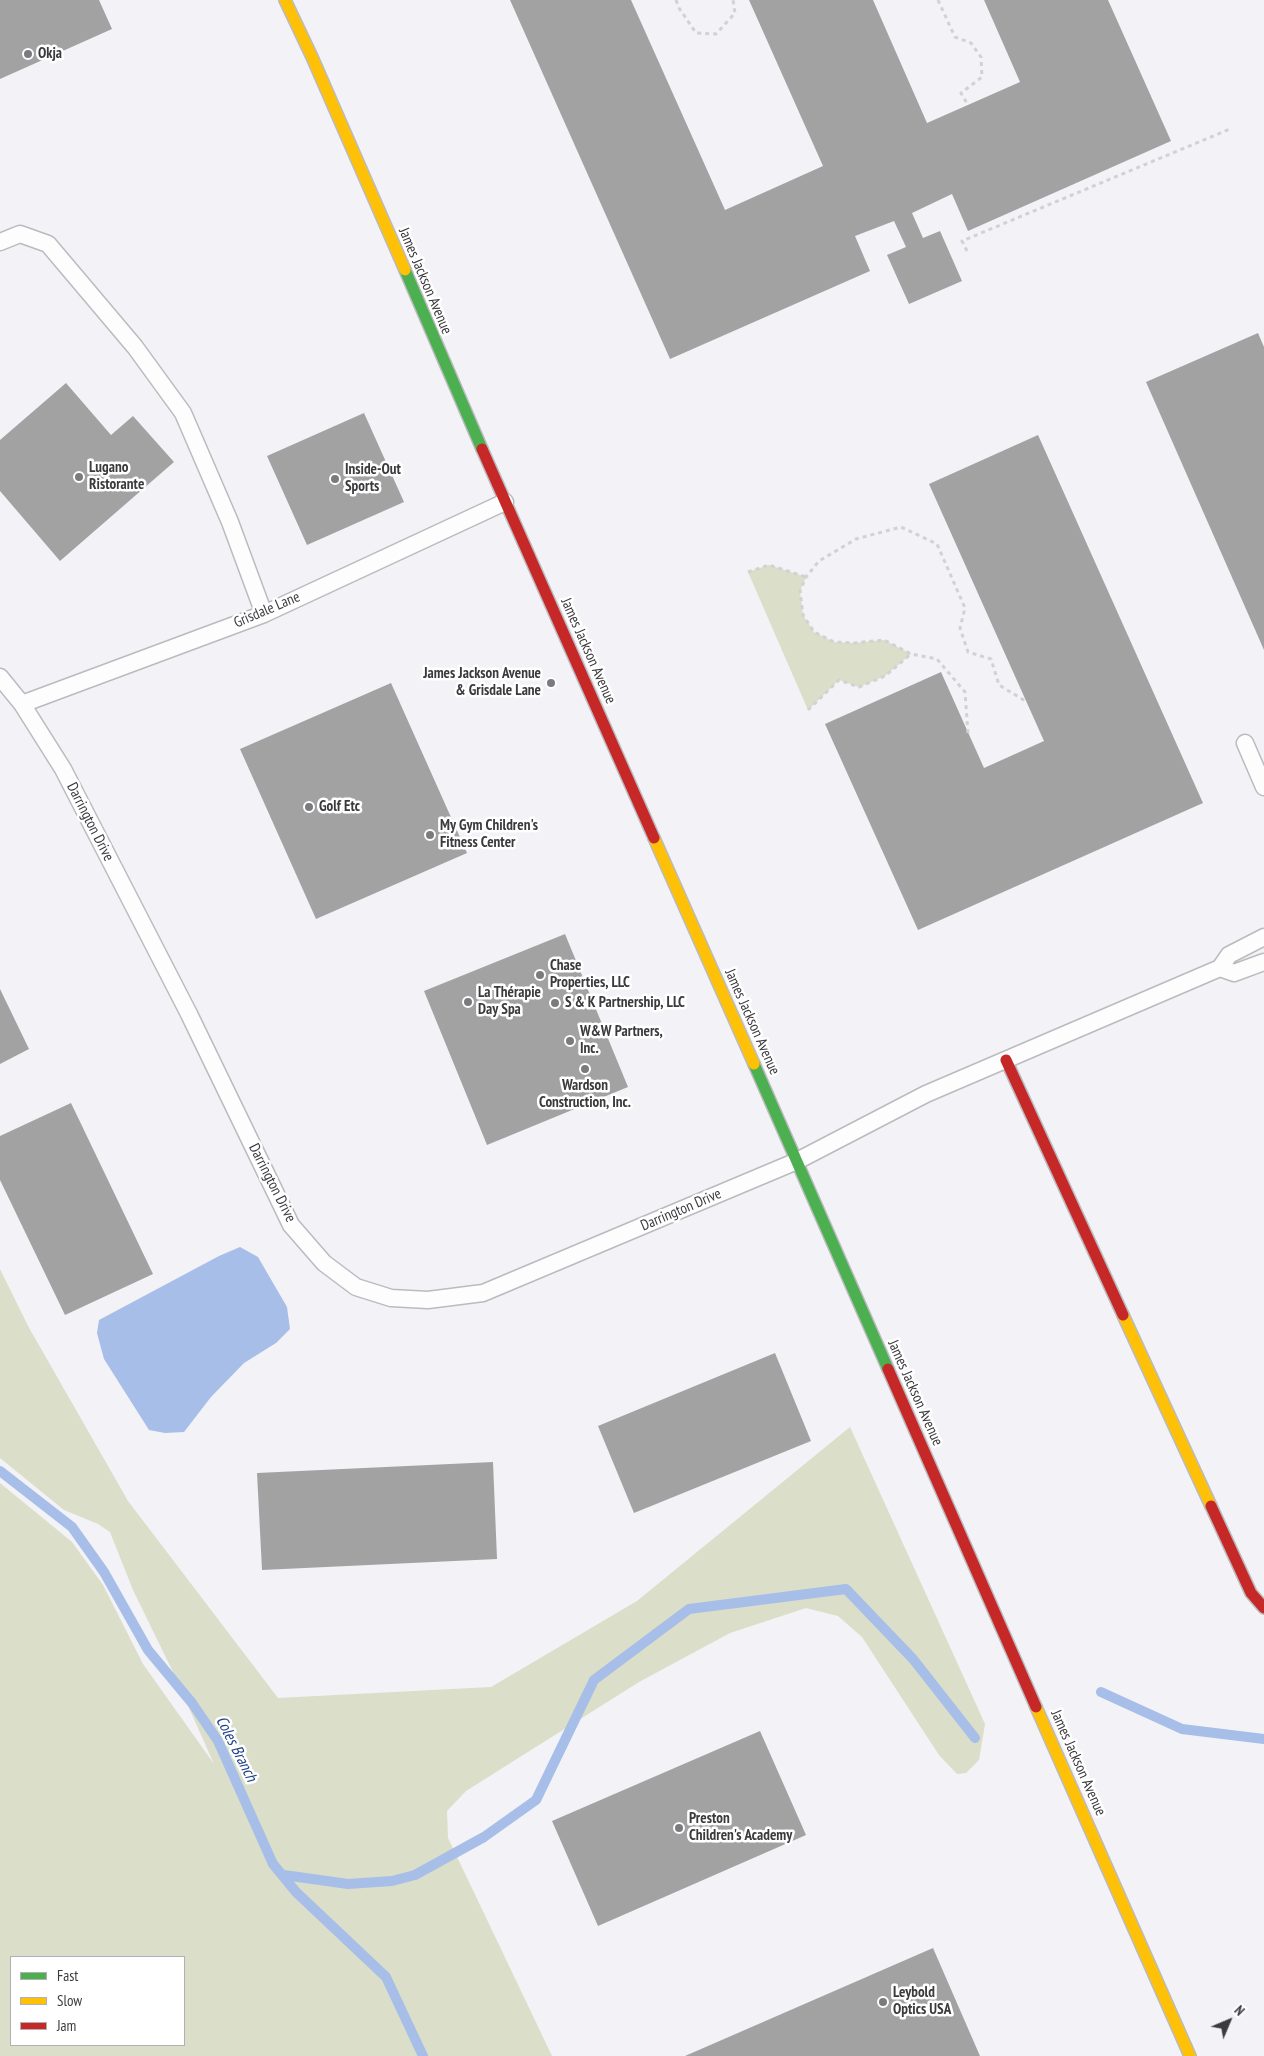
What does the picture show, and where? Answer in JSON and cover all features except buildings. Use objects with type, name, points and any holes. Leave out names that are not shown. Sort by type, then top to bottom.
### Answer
[{"type":"street","name":"James Jackson Avenue","points":[[285,0],[316,66],[505,502],[1190,2056]]},
{"type":"street","points":[[1006,1060],[1250,1592],[1264,1608]]},
{"type":"lane","points":[[0,242],[20,234],[48,244],[135,347],[183,413],[230,522],[264,614]]},
{"type":"lane","name":"Grisdale Lane","points":[[22,704],[264,614],[505,502]]},
{"type":"lane","name":"Darrington Drive","points":[[0,677],[22,704],[63,769],[189,1014],[291,1224],[324,1263],[356,1287],[391,1298],[428,1300],[483,1293],[797,1161],[926,1094],[1220,968]]},
{"type":"lane","points":[[1245,743],[1264,787]]},
{"type":"lane","points":[[1264,937],[1228,955],[1220,968],[1234,973],[1264,962]]},
{"type":"path","points":[[676,0],[679,8],[696,33],[716,34],[735,13],[733,0]]},
{"type":"path","points":[[938,0],[955,37],[971,43],[981,57],[982,77],[961,93],[968,105]]},
{"type":"path","points":[[967,251],[962,241],[1230,129]]},
{"type":"path","points":[[968,733],[965,692],[936,659],[911,654],[884,640],[854,643],[834,642],[814,632],[803,615],[800,591],[806,577],[819,561],[856,539],[901,527],[937,544],[965,608],[960,628],[968,652],[991,659],[999,685],[1028,702]]},
{"type":"path","points":[[748,572],[769,565],[806,577]]},
{"type":"path","points":[[808,710],[839,680],[859,687],[885,676],[911,654]]},
{"type":"green space","points":[[769,565],[806,577],[800,591],[803,615],[814,632],[834,642],[854,643],[884,640],[911,654],[885,676],[859,687],[839,680],[808,710],[748,572]]},
{"type":"green space","points":[[0,1269],[28,1326],[128,1501],[278,1698],[491,1687],[637,1601],[850,1427],[985,1724],[979,1760],[966,1773],[957,1774],[939,1755],[862,1637],[838,1616],[806,1608],[730,1633],[639,1682],[466,1791],[447,1811],[448,1838],[552,2056],[0,2056],[0,1483],[72,1542],[103,1585],[143,1664],[214,1764],[173,1672],[133,1590],[110,1532],[98,1524],[64,1510],[0,1458]]},
{"type":"water","points":[[240,1247],[258,1257],[287,1307],[290,1329],[276,1343],[244,1363],[211,1397],[184,1432],[165,1433],[149,1430],[104,1359],[97,1333],[99,1320],[219,1256]]},
{"type":"waterway","name":"Coles Branch","points":[[0,1471],[72,1527],[104,1572],[148,1650],[192,1703],[218,1741],[273,1864],[296,1892],[386,1977],[423,2056]]},
{"type":"waterway","points":[[284,1875],[348,1884],[392,1881],[415,1875],[484,1837],[536,1800],[594,1680],[689,1609],[846,1589],[913,1659],[975,1738]]},
{"type":"waterway","points":[[1101,1692],[1182,1729],[1264,1739]]},
{"type":"traffic: fast","points":[[405,270],[482,449]]},
{"type":"traffic: fast","points":[[754,1064],[888,1369]]},
{"type":"traffic: slow","points":[[285,0],[312,57],[405,270]]},
{"type":"traffic: slow","points":[[654,838],[754,1064]]},
{"type":"traffic: slow","points":[[1123,1315],[1211,1506]]},
{"type":"traffic: slow","points":[[1036,1707],[1190,2056]]},
{"type":"traffic: jam","points":[[482,449],[654,838]]},
{"type":"traffic: jam","points":[[1006,1060],[1123,1315]]},
{"type":"traffic: jam","points":[[888,1369],[1036,1707]]},
{"type":"traffic: jam","points":[[1211,1506],[1251,1593],[1264,1608]]},
{"type":"place","name":"Okja","points":[[28,54]]},
{"type":"place","name":"Lugano Ristorante","points":[[79,477]]},
{"type":"place","name":"Inside-Out Sports","points":[[335,479]]},
{"type":"place","name":"James Jackson Avenue & Grisdale Lane","points":[[551,683]]},
{"type":"place","name":"Golf Etc","points":[[309,807]]},
{"type":"place","name":"My Gym Children's Fitness Center","points":[[430,835]]},
{"type":"place","name":"Chase Properties, LLC","points":[[540,975]]},
{"type":"place","name":"La Thérapie Day Spa","points":[[468,1002]]},
{"type":"place","name":"S & K Partnership, LLC","points":[[555,1003]]},
{"type":"place","name":"W&W Partners, Inc.","points":[[570,1041]]},
{"type":"place","name":"Wardson Construction, Inc.","points":[[585,1069]]},
{"type":"place","name":"Preston Children's Academy","points":[[679,1828]]},
{"type":"place","name":"Leybold Optics USA","points":[[883,2002]]}]
